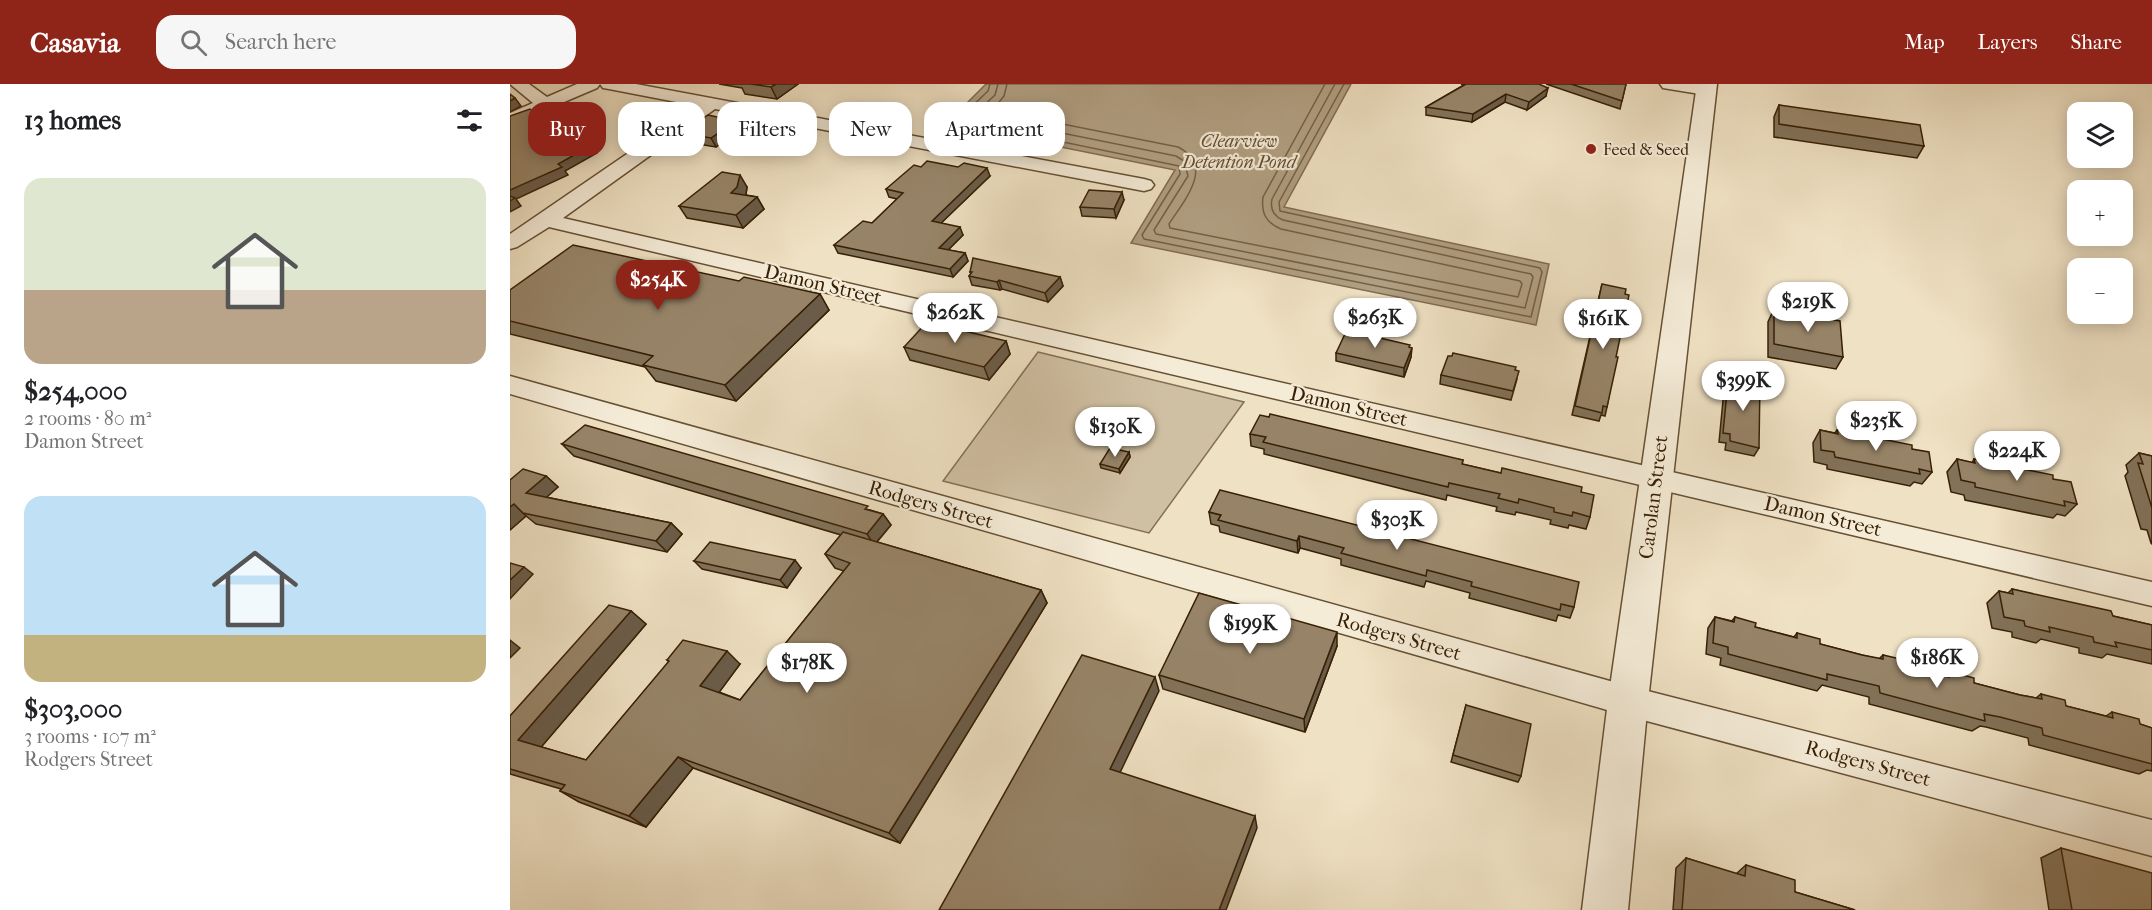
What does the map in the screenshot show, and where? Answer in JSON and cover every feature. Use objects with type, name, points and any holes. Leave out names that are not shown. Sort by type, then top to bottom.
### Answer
[{"type":"street","points":[[518,84],[543,102]]},
{"type":"street","points":[[550,102],[591,84]]},
{"type":"street","points":[[609,84],[1144,185]]},
{"type":"street","points":[[1668,84],[1706,87]]},
{"type":"street","name":"Carolan Street","points":[[1605,910],[1655,477],[1706,87]]},
{"type":"street","points":[[510,243],[711,104]]},
{"type":"street","points":[[510,120],[528,112]]},
{"type":"street","name":"Damon Street","points":[[546,220],[2152,594]]},
{"type":"street","name":"Rodgers Street","points":[[510,385],[1628,700],[2152,838]]},
{"type":"shaded area","points":[[1038,352],[1244,402],[1149,533],[943,481]]},
{"type":"water","name":"Clearview Detention Pond","points":[[986,84],[1351,84],[1284,207],[1549,264],[1536,325],[1131,243],[1175,170],[1065,148],[1065,102],[968,102]]},
{"type":"building","points":[[751,84],[776,84],[771,87]]},
{"type":"building","points":[[1466,84],[1539,84],[1548,88],[1529,102],[1506,94],[1473,114],[1426,107]]},
{"type":"building","points":[[1571,84],[1626,84],[1622,101]]},
{"type":"building","points":[[1779,105],[1920,125],[1924,146],[1779,124]]},
{"type":"building","points":[[528,110],[528,156],[572,156],[558,164],[562,167],[510,190],[510,116]]},
{"type":"building","points":[[708,115],[717,117],[717,134],[711,138],[705,137],[705,117]]},
{"type":"building","points":[[927,161],[958,167],[964,163],[987,168],[932,221],[960,227],[939,248],[965,253],[950,269],[834,245],[863,221],[872,223],[903,193],[886,189],[914,165],[921,167]]},
{"type":"building","points":[[722,172],[740,175],[737,187],[731,193],[757,197],[736,215],[679,206]]},
{"type":"building","points":[[1089,190],[1122,192],[1114,209],[1080,207]]},
{"type":"building","points":[[573,245],[739,281],[744,277],[820,294],[725,385],[643,365],[653,356],[510,321],[510,290]]},
{"type":"building","points":[[973,258],[1060,277],[1045,293],[999,280],[997,282],[969,276],[972,272],[970,272]]},
{"type":"building","points":[[1602,284],[1626,289],[1625,294],[1629,295],[1607,407],[1603,406],[1602,413],[1575,406]]},
{"type":"building","points":[[1774,309],[1840,321],[1843,357],[1774,344]]},
{"type":"building","points":[[927,322],[1006,341],[984,367],[904,347]]},
{"type":"building","points":[[1350,331],[1410,345],[1409,347],[1412,348],[1404,368],[1336,353],[1345,334]]},
{"type":"building","points":[[1453,353],[1516,367],[1515,370],[1519,371],[1513,391],[1441,375],[1448,356],[1452,356]]},
{"type":"building","points":[[1733,376],[1760,381],[1759,448],[1730,441],[1730,434],[1723,433],[1728,381],[1733,382]]},
{"type":"building","points":[[1270,414],[1463,460],[1462,464],[1501,473],[1502,468],[1582,487],[1581,492],[1594,495],[1590,517],[1573,512],[1572,516],[1554,512],[1554,508],[1519,499],[1518,503],[1498,498],[1500,494],[1449,483],[1448,487],[1263,442],[1266,437],[1250,434],[1260,415],[1269,417]]},
{"type":"building","points":[[585,425],[868,506],[865,509],[883,514],[867,534],[562,444]]},
{"type":"building","points":[[1820,430],[1838,434],[1837,430],[1912,445],[1912,449],[1929,452],[1932,472],[1919,469],[1920,474],[1835,457],[1834,452],[1821,450]]},
{"type":"building","points":[[1110,448],[1129,452],[1119,469],[1100,464]]},
{"type":"building","points":[[2139,453],[2152,456],[2152,508],[2138,463],[2143,464]]},
{"type":"building","points":[[1957,459],[1975,463],[1974,459],[2053,475],[2053,479],[2071,482],[2077,504],[2064,501],[2065,506],[1975,487],[1975,483],[1961,480]]},
{"type":"building","points":[[523,469],[546,476],[526,493],[671,523],[656,541],[523,513],[514,504],[510,507],[510,480]]},
{"type":"building","points":[[1220,490],[1579,582],[1574,607],[1561,604],[1560,610],[1471,586],[1472,582],[1427,570],[1426,576],[1341,553],[1344,548],[1299,536],[1297,541],[1218,520],[1221,515],[1209,512]]},
{"type":"building","points":[[843,532],[1041,590],[889,833],[678,757],[629,816],[560,791],[565,785],[510,769],[510,716],[609,605],[631,611],[518,740],[586,760],[669,661],[667,660],[683,640],[727,651],[700,686],[740,700],[850,563],[825,554]]},
{"type":"building","points":[[710,542],[795,560],[780,580],[694,561]]},
{"type":"building","points":[[510,563],[524,567],[510,580]]},
{"type":"building","points":[[2012,589],[2111,611],[2113,616],[2152,625],[2152,650],[2115,642],[2117,647],[2094,642],[2093,637],[2049,627],[2050,632],[2025,626],[2024,621],[2004,617],[1999,591],[2013,594]]},
{"type":"building","points":[[1199,593],[1337,632],[1304,719],[1159,675]]},
{"type":"building","points":[[1715,617],[1734,622],[1735,617],[1756,623],[1755,627],[1797,638],[1797,633],[1820,639],[1820,644],[1862,655],[1883,659],[1883,655],[1905,660],[1905,665],[1949,677],[1949,671],[1974,678],[1974,683],[2020,695],[2042,699],[2041,694],[2065,700],[2066,706],[2113,718],[2112,712],[2139,719],[2140,724],[2152,728],[2152,764],[2043,735],[2042,728],[2000,717],[1984,714],[1985,721],[1880,693],[1879,686],[1827,674],[1827,680],[1728,654],[1728,647],[1713,643]]},
{"type":"building","points":[[1082,655],[1155,677],[1110,769],[1255,816],[1219,910],[939,910]]},
{"type":"building","points":[[1466,705],[1531,724],[1521,776],[1453,755]]},
{"type":"building","points":[[2061,848],[2152,873],[2152,910],[2072,910]]},
{"type":"building","points":[[1686,858],[1745,876],[1746,865],[1795,880],[1795,892],[1855,910],[1682,910]]},
{"type":"place","name":"Feed & Seed","points":[[1591,149]]}]
